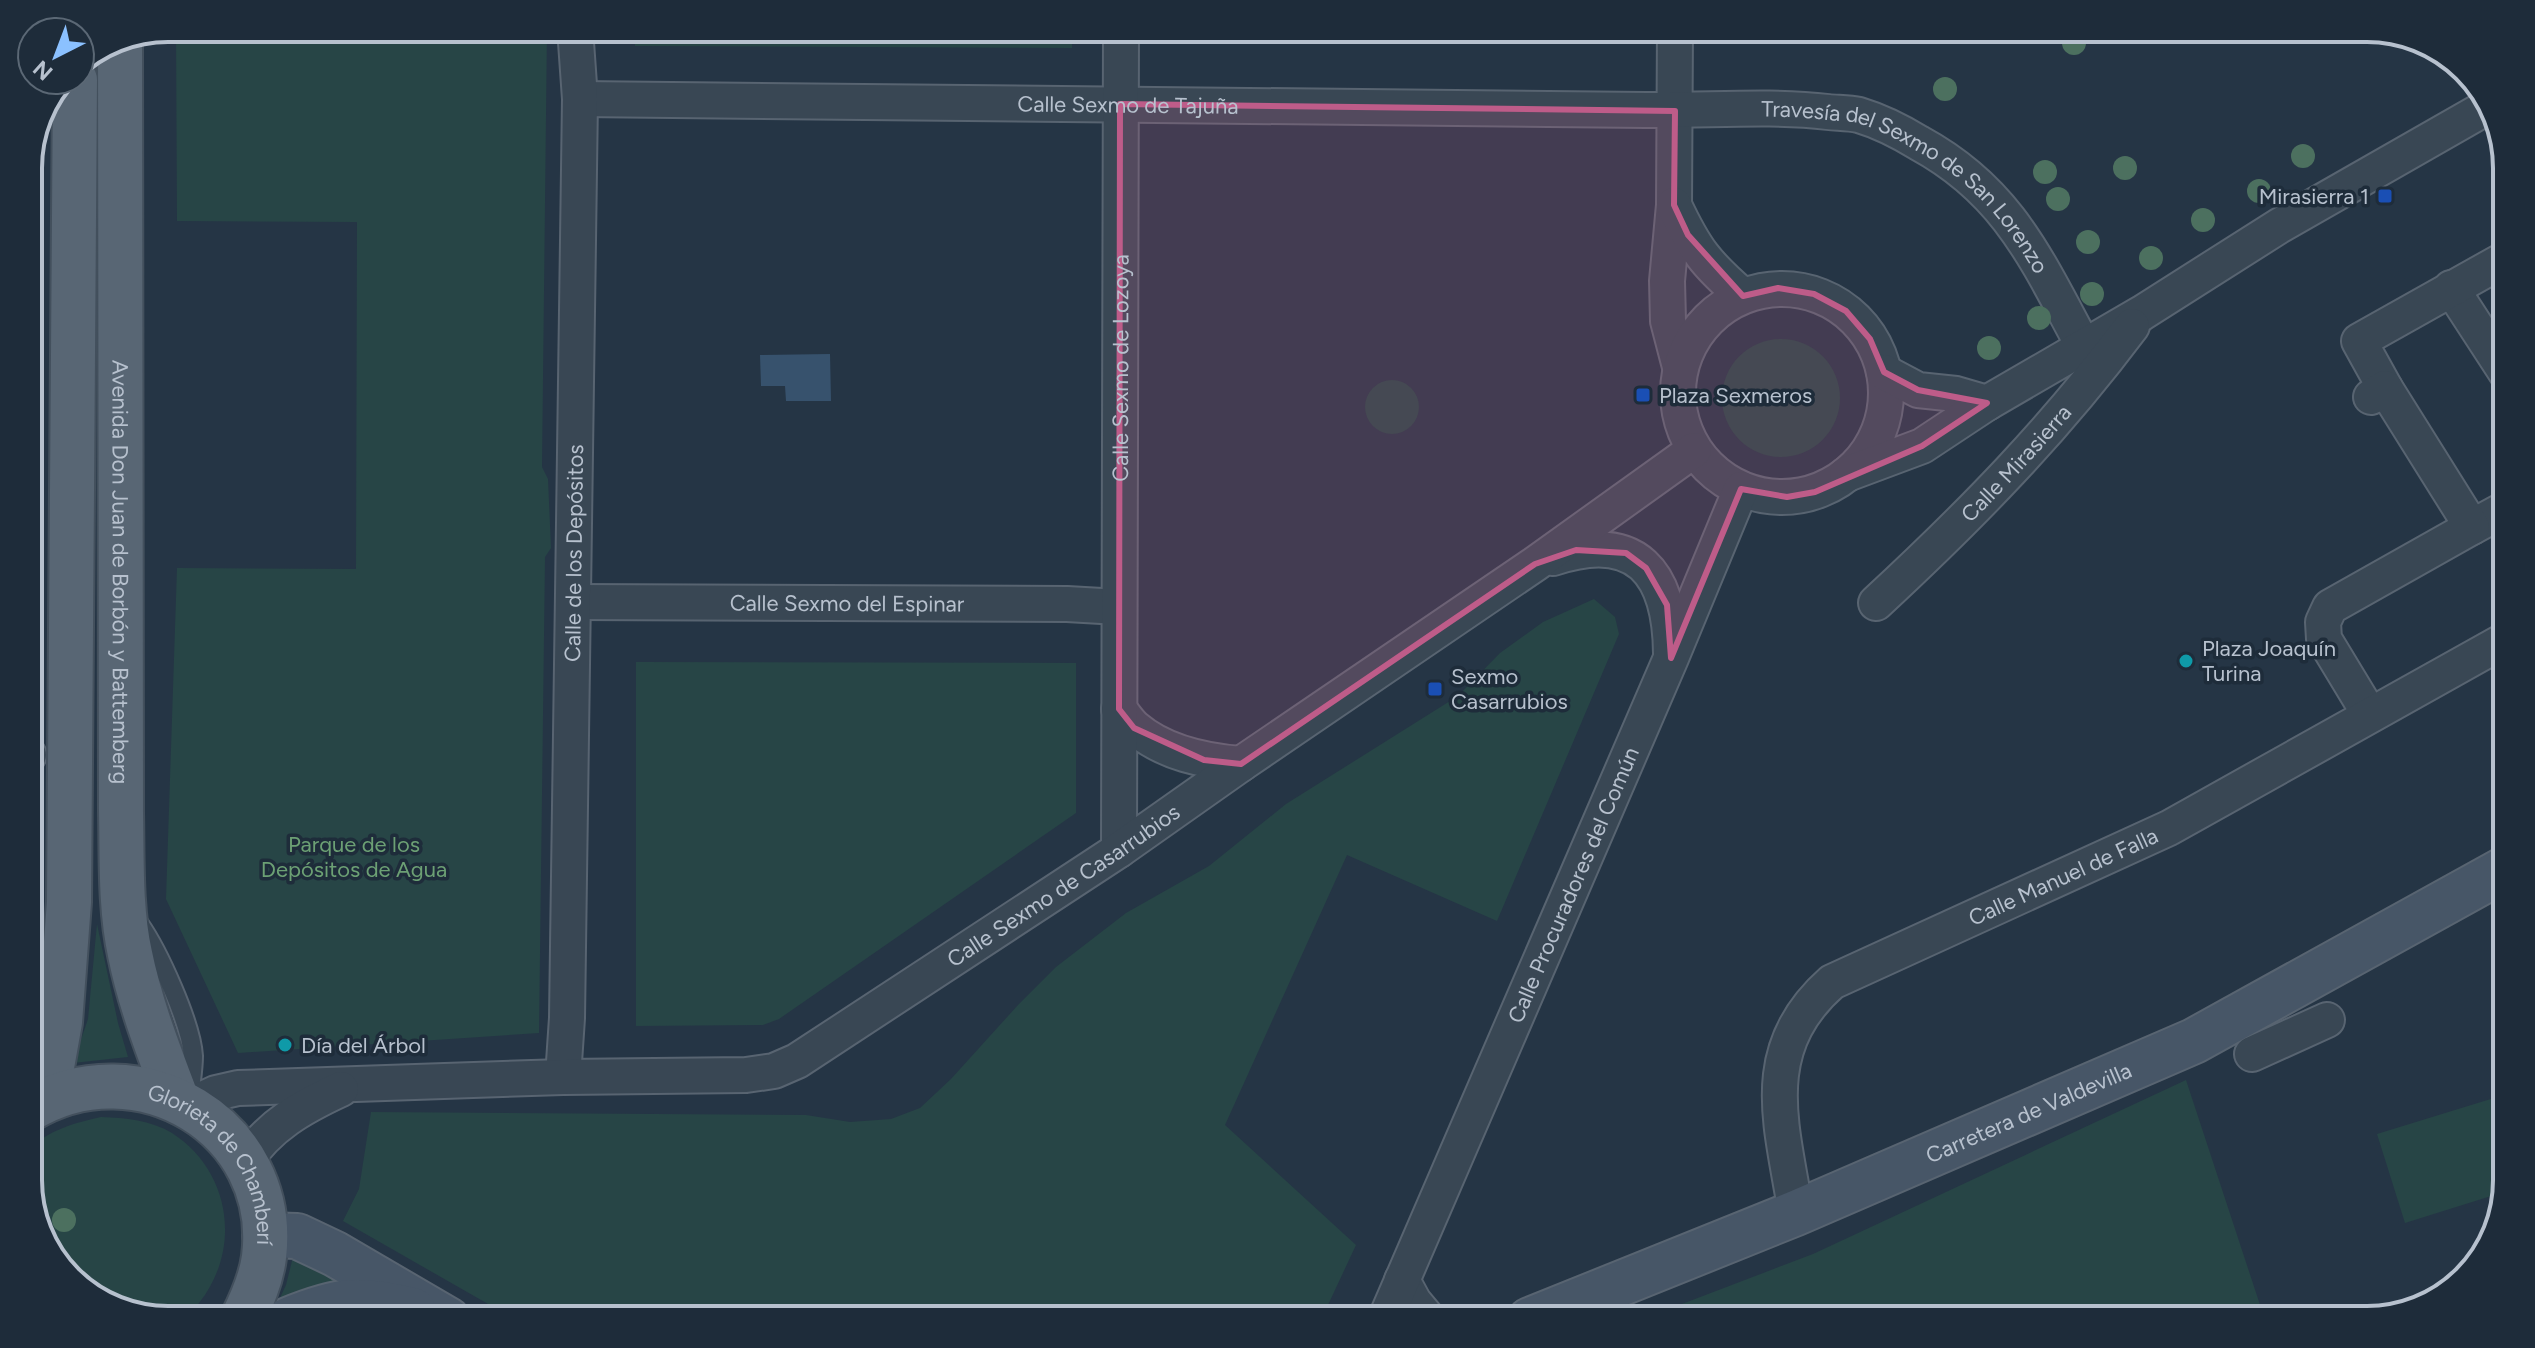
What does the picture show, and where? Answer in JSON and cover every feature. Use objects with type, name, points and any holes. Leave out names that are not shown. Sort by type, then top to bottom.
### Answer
[{"type":"main road","name":"Avenida Don Juan de Borbón y Battemberg","points":[[120,52],[123,908],[129,952],[146,1016],[182,1103]]},
{"type":"main road","points":[[42,1075],[60,1022],[69,902],[75,96]]},
{"type":"main road","points":[[42,983],[64,966]]},
{"type":"main road","name":"Glorieta de Chamberí","points":[[42,1096],[112,1085],[156,1092],[182,1103],[220,1130],[245,1162],[261,1205],[264,1257],[248,1306]]},
{"type":"street","name":"Calle de los Depósitos","points":[[563,1077],[567,1018],[580,99],[576,42]]},
{"type":"street","name":"Calle Sexmo de Lozoya","points":[[1119,850],[1121,42]]},
{"type":"street","points":[[1675,42],[1674,205],[1667,281],[1668,321],[1680,367]]},
{"type":"street","name":"Calle Sexmo de Tajuña","points":[[580,99],[1675,111]]},
{"type":"street","name":"Travesía del Sexmo de San Lorenzo","points":[[1675,111],[1793,108],[1859,115],[1939,153],[1971,176],[2003,209],[2030,248],[2084,347]]},
{"type":"street","name":"Calle Mirasierra","points":[[1847,474],[1922,446],[1987,403],[2142,313],[2279,226],[2480,113]]},
{"type":"street","points":[[1674,205],[1697,252],[1743,296]]},
{"type":"street","points":[[2472,527],[2378,392],[2359,341],[2493,266]]},
{"type":"street","points":[[1778,288],[1814,294],[1846,311],[1870,339],[1884,372],[1885,410],[1880,428],[1861,461],[1832,485],[1787,497],[1761,495],[1741,489],[1715,473],[1694,450],[1682,423],[1677,396],[1680,367],[1693,337],[1708,318],[1743,296],[1778,288]]},
{"type":"street","points":[[2451,288],[2493,352]]},
{"type":"street","name":"Calle Mirasierra","points":[[1876,603],[1952,533],[2028,454],[2096,375],[2142,313]]},
{"type":"street","points":[[1884,372],[1918,390],[1956,394],[1987,403]]},
{"type":"street","name":"Calle Sexmo de Casarrubios","points":[[182,1103],[238,1088],[563,1077],[746,1075],[774,1071],[819,1047],[1119,850],[1535,564],[1694,450]]},
{"type":"street","name":"Calle Procuradores del Común","points":[[1391,1306],[1741,489]]},
{"type":"street","points":[[2370,715],[2324,639],[2323,622],[2330,607],[2493,516]]},
{"type":"street","points":[[1535,564],[1576,550],[1601,548],[1626,553],[1646,568],[1662,590],[1671,626],[1671,658]]},
{"type":"street","name":"Calle Sexmo del Espinar","points":[[573,602],[1067,604],[1119,607]]},
{"type":"street","name":"Calle Manuel de Falla","points":[[1796,1213],[1778,1102],[1778,1083],[1785,1050],[1797,1022],[1812,999],[1832,982],[2169,828],[2493,647]]},
{"type":"street","points":[[1119,709],[1134,728],[1177,751],[1204,760],[1241,764]]},
{"type":"street","name":"Carretera de Valdevilla","points":[[1565,1306],[1796,1213],[2194,1041],[2493,876]]},
{"type":"street","points":[[2252,1054],[2327,1020]]},
{"type":"street","name":"Calle Sexmo de Casarrubios","points":[[245,1162],[257,1144],[280,1123],[311,1103],[352,1084]]},
{"type":"street","points":[[265,1235],[297,1236],[371,1273],[425,1306]]},
{"type":"street","points":[[1402,1280],[1417,1306]]},
{"type":"street","points":[[325,1306],[359,1300],[396,1306]]},
{"type":"highlighted area","points":[[1120,104],[1675,111],[1674,205],[1688,235],[1743,296],[1778,288],[1814,294],[1846,311],[1870,339],[1884,372],[1918,390],[1987,403],[1922,446],[1815,492],[1787,497],[1741,489],[1671,658],[1667,605],[1646,568],[1626,553],[1576,550],[1535,564],[1241,764],[1204,760],[1134,728],[1119,709]]},
{"type":"green space","name":"Parque de los Depósitos de Agua","points":[[176,42],[547,42],[542,467],[548,479],[551,548],[545,557],[539,1033],[238,1053],[166,899],[177,568],[356,569],[357,222],[177,221]]},
{"type":"green space","points":[[635,42],[1072,42],[1072,48],[635,46]]},
{"type":"green space","points":[[1781,339],[1804,343],[1823,356],[1836,375],[1840,398],[1836,421],[1823,440],[1804,453],[1781,457],[1758,453],[1739,440],[1726,421],[1722,398],[1726,375],[1739,356],[1758,343]]},
{"type":"green space","points":[[1392,380],[1411,388],[1419,407],[1411,426],[1392,434],[1373,426],[1365,407],[1373,388]]},
{"type":"green space","points":[[1594,599],[1615,617],[1619,634],[1497,921],[1347,855],[1225,1125],[1356,1245],[1327,1306],[492,1306],[343,1221],[359,1189],[371,1112],[806,1115],[850,1122],[891,1119],[920,1108],[1056,967],[1126,913],[1209,866],[1286,804],[1458,696],[1500,653],[1543,622]]},
{"type":"green space","points":[[636,662],[1076,663],[1076,813],[779,1019],[763,1025],[636,1026]]},
{"type":"green space","points":[[97,924],[128,1057],[73,1063],[88,1019]]},
{"type":"green space","points":[[2186,1080],[2260,1306],[1677,1306],[1813,1254]]},
{"type":"green space","points":[[2493,1098],[2492,1196],[2405,1223],[2377,1134]]},
{"type":"green space","points":[[101,1117],[146,1122],[172,1133],[192,1149],[207,1168],[218,1189],[224,1212],[225,1236],[213,1282],[196,1306],[144,1304],[112,1293],[85,1275],[63,1250],[44,1204],[42,1139],[73,1124]]},
{"type":"green space","points":[[294,1253],[367,1285],[304,1306],[276,1306],[286,1285]]},
{"type":"water","points":[[830,354],[831,401],[786,401],[785,386],[761,386],[760,355]]},
{"type":"place","name":"Mirasierra 1","points":[[2385,196]]},
{"type":"place","name":"Plaza Sexmeros","points":[[1643,395]]},
{"type":"place","name":"Plaza Joaquín Turina","points":[[2186,661]]},
{"type":"place","name":"Sexmo Casarrubios","points":[[1435,689]]},
{"type":"place","name":"Día del Árbol","points":[[285,1045]]}]
